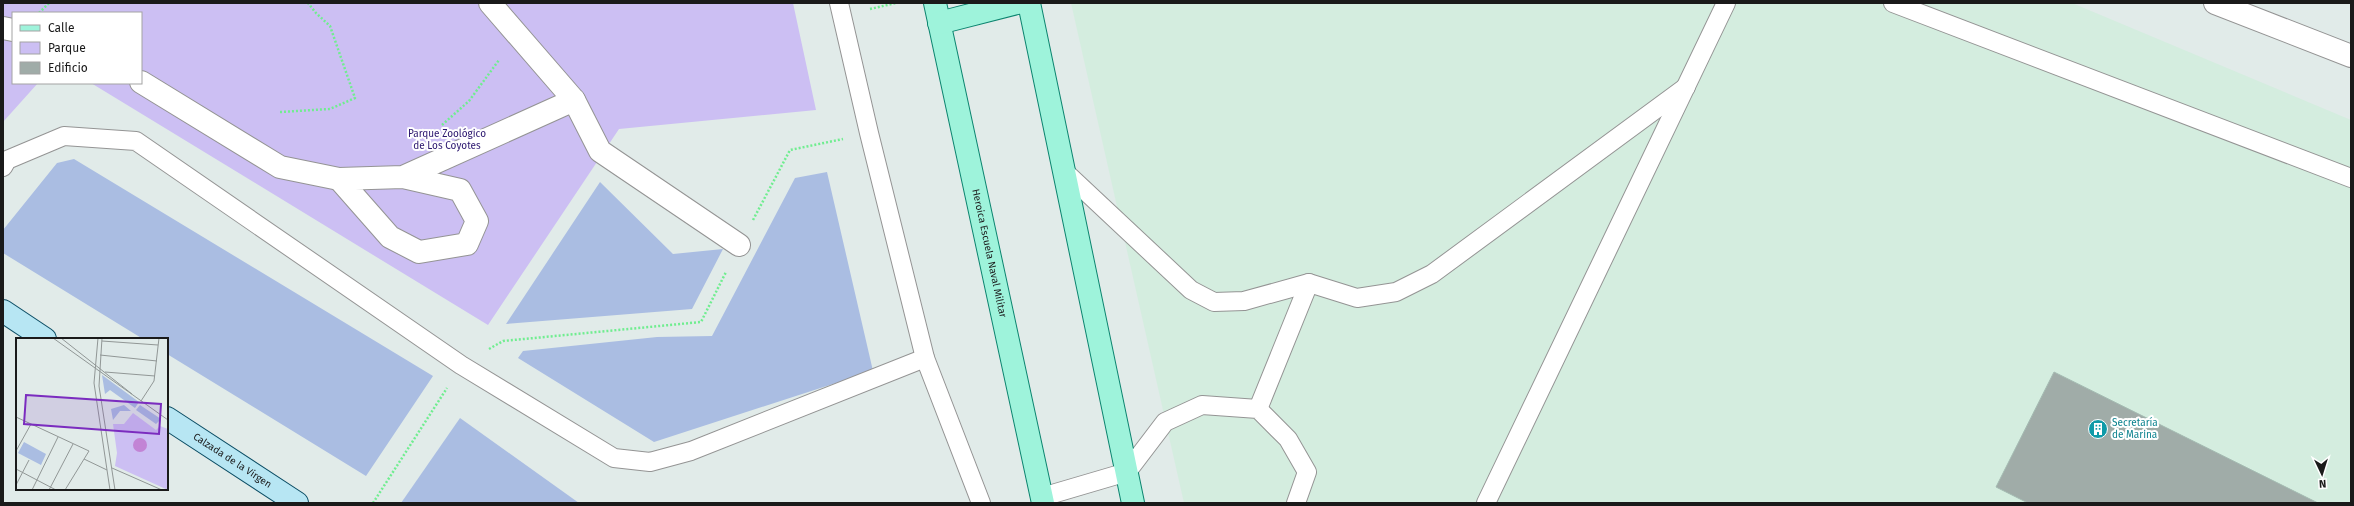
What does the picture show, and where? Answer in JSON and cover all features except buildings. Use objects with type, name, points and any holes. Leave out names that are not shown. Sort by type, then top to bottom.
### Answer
[{"type":"main road","points":[[937,13],[1017,3]]},
{"type":"main road","points":[[1029,3],[1133,503]]},
{"type":"main road","name":"Heroica Escuela Naval Militar","points":[[937,13],[1042,500]]},
{"type":"main road","points":[[3,311],[44,338]]},
{"type":"main road","name":"Calzada de la Virgen","points":[[168,419],[298,503]]},
{"type":"street","points":[[490,3],[574,100],[600,151],[739,245]]},
{"type":"street","points":[[2215,3],[2242,8],[2351,56]]},
{"type":"street","points":[[142,83],[280,167],[339,179],[403,177],[460,190],[478,221],[468,244],[419,252],[390,237],[339,179]]},
{"type":"street","points":[[403,177],[574,100]]},
{"type":"lane","points":[[839,3],[924,358],[981,503]]},
{"type":"lane","points":[[1486,503],[1726,3]]},
{"type":"lane","points":[[1894,3],[2351,178]]},
{"type":"lane","points":[[1064,171],[1191,290],[1214,302],[1244,301],[1310,283],[1357,298],[1396,292],[1432,274],[1686,87]]},
{"type":"lane","points":[[3,167],[7,160],[64,136],[136,141],[462,365],[614,458],[650,462],[691,450],[924,358]]},
{"type":"lane","points":[[1258,409],[1310,283]]},
{"type":"lane","points":[[1042,500],[1127,472],[1165,422],[1202,405],[1258,409],[1288,439],[1307,472],[1296,503]]},
{"type":"path","points":[[40,12],[49,3]]},
{"type":"path","points":[[280,112],[330,109],[356,98],[330,26],[308,3]]},
{"type":"path","points":[[441,127],[469,101],[518,34]]},
{"type":"path","points":[[373,503],[462,365],[503,341],[701,322],[739,245],[790,150],[869,133]]},
{"type":"shaded area","name":"Secretaría de Marina","points":[[1071,3],[2072,3],[2351,120],[2351,503],[1184,503]]},
{"type":"shaded area","points":[[74,159],[433,376],[366,476],[168,355],[168,338],[141,338],[3,253],[3,230],[57,163]]},
{"type":"shaded area","points":[[827,172],[873,371],[654,442],[518,358],[523,351],[657,337],[712,336],[795,178]]},
{"type":"shaded area","points":[[600,182],[673,254],[723,249],[692,309],[506,324]]},
{"type":"shaded area","points":[[460,418],[579,503],[401,503]]},
{"type":"green space","name":"Parque Zoológico de Los Coyotes","points":[[3,3],[793,3],[816,110],[619,129],[488,325],[93,84],[142,84],[142,12],[12,12],[12,84],[37,84],[3,122]]},
{"type":"place","name":"Secretaría de Marina","points":[[2098,429]]}]
